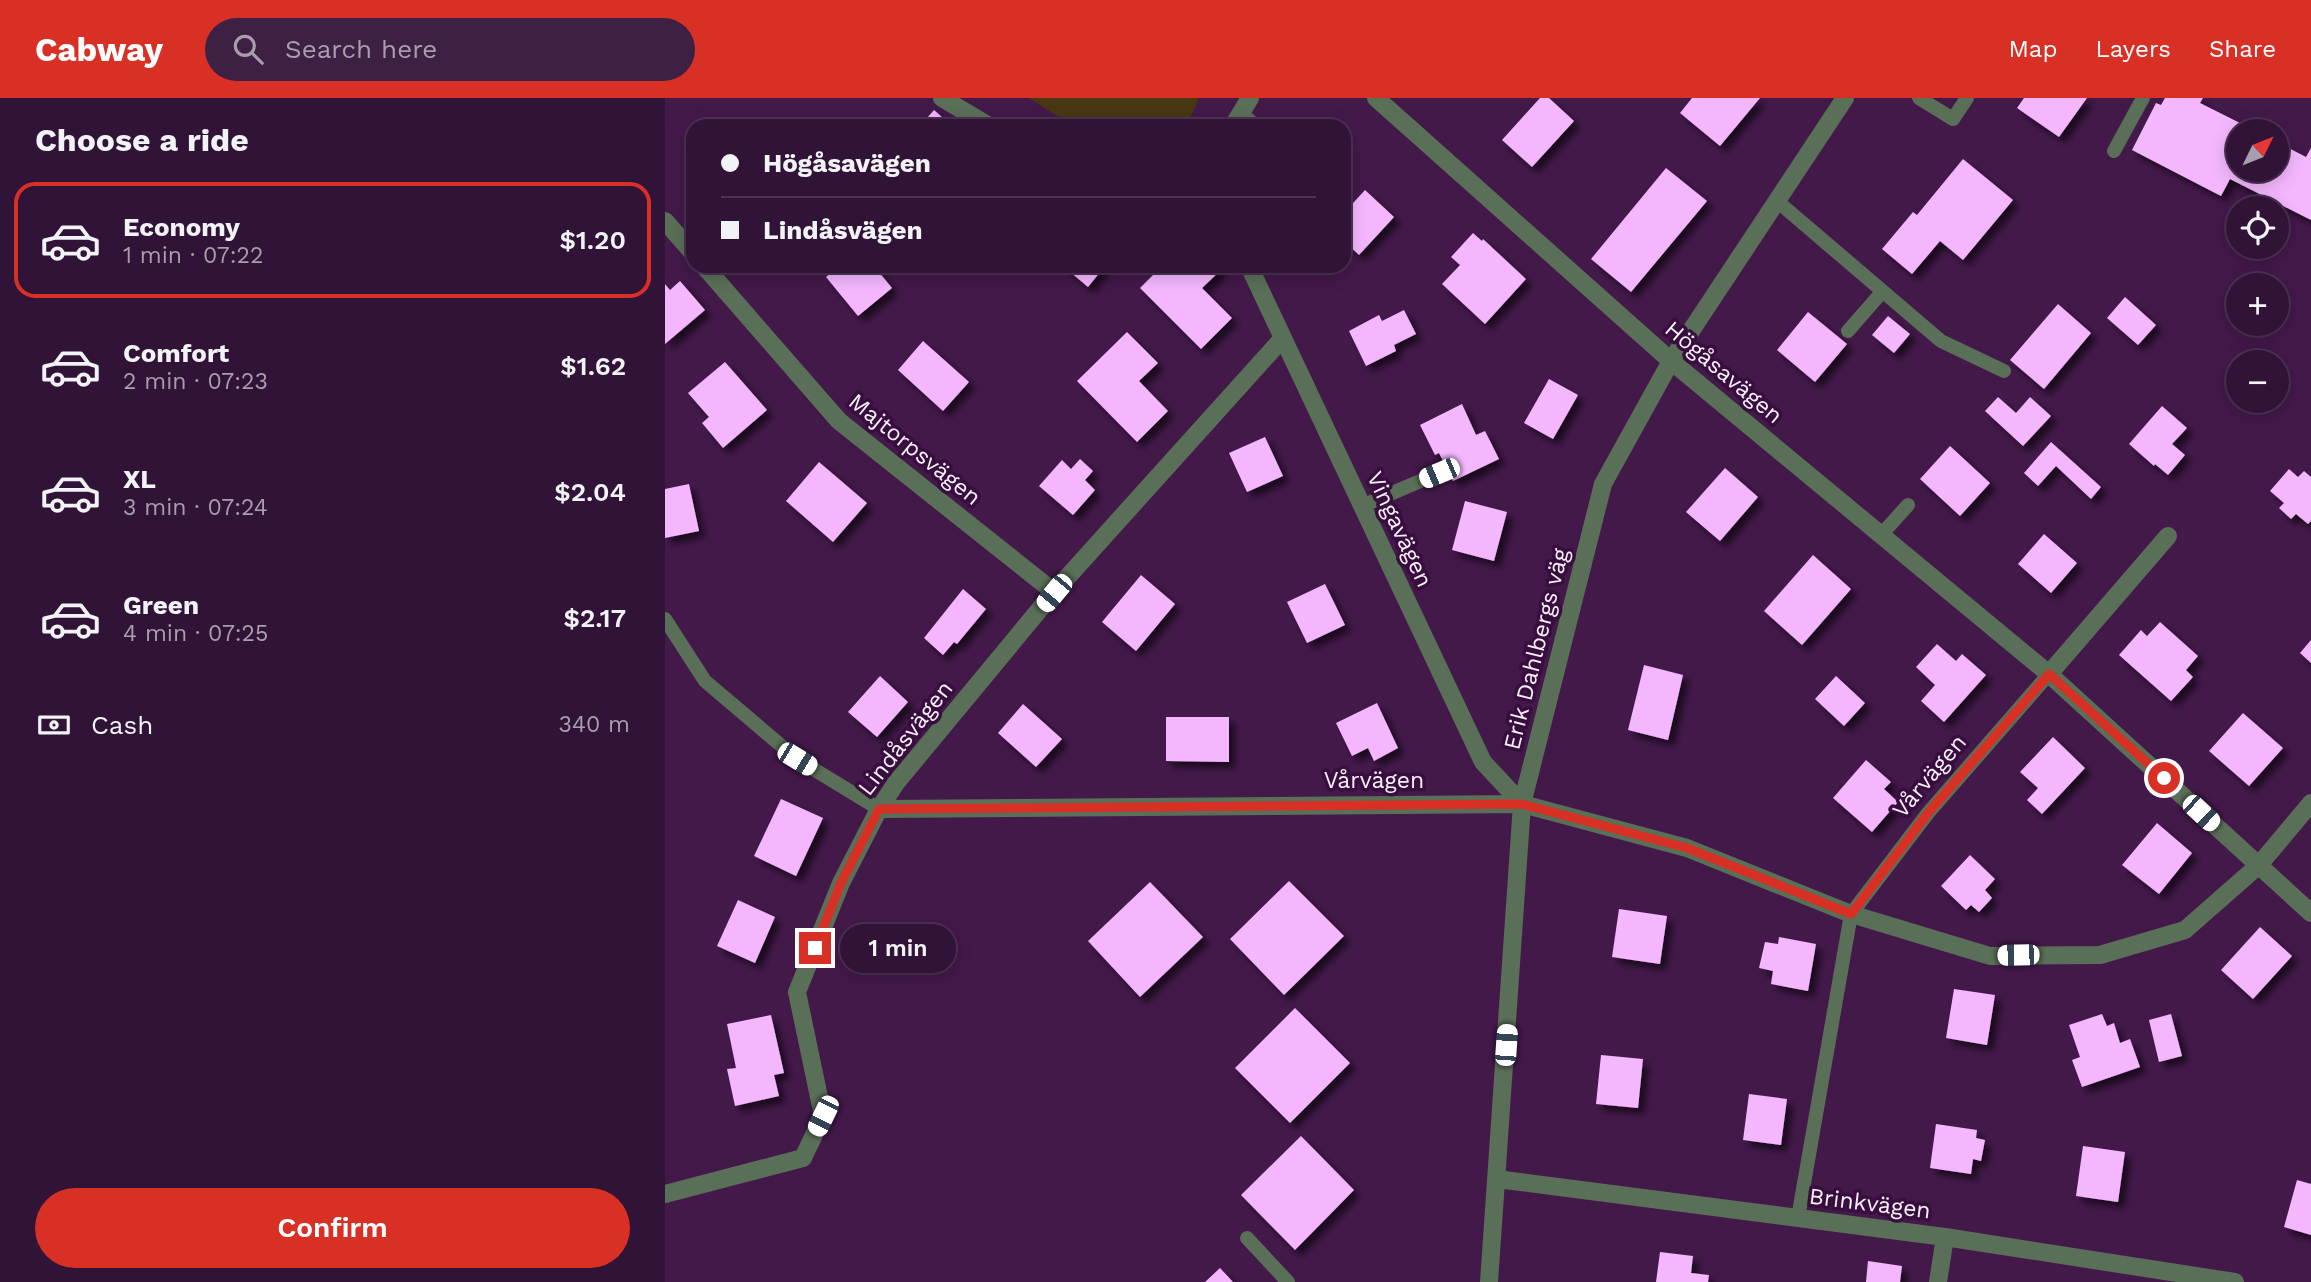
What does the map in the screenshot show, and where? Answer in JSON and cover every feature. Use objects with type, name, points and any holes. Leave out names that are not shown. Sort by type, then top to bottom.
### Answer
[{"type":"street","points":[[942,98],[977,119]]},
{"type":"street","name":"Högåsavägen","points":[[1376,98],[1671,361],[2049,674],[2311,913]]},
{"type":"street","name":"Erik Dahlbergs väg","points":[[1489,1282],[1522,804],[1603,484],[1671,361],[1845,98]]},
{"type":"street","points":[[665,221],[686,245]]},
{"type":"street","name":"Majtorpsvägen","points":[[710,273],[839,421],[1054,593]]},
{"type":"street","name":"Vingavägen","points":[[1252,273],[1483,762],[1522,804]]},
{"type":"street","name":"Lindåsvägen","points":[[665,1194],[803,1158],[823,1116],[797,992],[841,883],[879,809],[896,783],[1054,593],[1282,339]]},
{"type":"street","points":[[2049,674],[2168,536]]},
{"type":"street","points":[[2259,865],[2311,803]]},
{"type":"street","name":"Vårvägen","points":[[879,809],[1522,804],[1687,848],[1851,914],[1990,956],[2100,955],[2185,930],[2259,865]]},
{"type":"street","name":"Brinkvägen","points":[[1497,1179],[1945,1237],[2235,1282]]},
{"type":"street","points":[[1938,1282],[1945,1237]]},
{"type":"lane","points":[[1919,98],[1953,119],[1967,98]]},
{"type":"lane","points":[[2114,151],[2143,98]]},
{"type":"lane","points":[[1777,201],[1941,341],[2004,370]]},
{"type":"lane","points":[[1848,331],[1882,292]]},
{"type":"lane","points":[[1361,506],[1439,473]]},
{"type":"lane","points":[[1881,535],[1908,505]]},
{"type":"lane","points":[[665,619],[705,681],[797,759],[879,809]]},
{"type":"lane","name":"Vårvägen","points":[[1851,914],[1928,813],[2049,674]]},
{"type":"lane","points":[[1798,1218],[1851,914]]},
{"type":"lane","points":[[1247,1238],[1288,1282]]},
{"type":"shaded area","points":[[1029,98],[1199,98],[1190,119],[1074,119],[1057,116]]},
{"type":"building","points":[[1540,98],[1549,98],[1574,121],[1532,167],[1502,140]]},
{"type":"building","points":[[1692,98],[1760,98],[1720,146],[1680,113]]},
{"type":"building","points":[[2024,98],[2087,98],[2059,137],[2017,108]]},
{"type":"building","points":[[2165,98],[2203,98],[2200,103],[2232,119],[2226,119],[2226,182],[2228,182],[2221,196],[2132,150],[2156,103],[2161,105]]},
{"type":"building","points":[[934,110],[944,119],[926,119]]},
{"type":"building","points":[[2289,148],[2306,157],[2311,148],[2311,220],[2289,209],[2289,196],[2264,196],[2236,182],[2289,182]]},
{"type":"building","points":[[1963,159],[2013,200],[1963,260],[1940,241],[1912,274],[1882,249],[1913,212],[1917,215]]},
{"type":"building","points":[[1666,168],[1707,201],[1631,292],[1591,259]]},
{"type":"building","points":[[1365,190],[1394,217],[1359,255],[1351,248],[1351,205]]},
{"type":"building","points":[[1473,233],[1526,279],[1485,324],[1442,284],[1460,265],[1451,257]]},
{"type":"building","points":[[831,273],[880,273],[892,288],[858,316],[826,277]]},
{"type":"building","points":[[1071,273],[1099,273],[1088,287]]},
{"type":"building","points":[[1155,273],[1218,273],[1202,288],[1232,318],[1201,349],[1140,288]]},
{"type":"building","points":[[680,281],[705,310],[665,344],[665,284],[670,290]]},
{"type":"building","points":[[2125,297],[2156,325],[2138,345],[2107,318]]},
{"type":"building","points":[[2058,304],[2091,333],[2044,389],[2010,360]]},
{"type":"building","points":[[1404,310],[1416,334],[1394,345],[1396,351],[1366,366],[1349,331],[1379,315],[1382,321]]},
{"type":"building","points":[[1808,312],[1847,344],[1815,382],[1777,350]]},
{"type":"building","points":[[1888,316],[1910,334],[1894,353],[1872,335]]},
{"type":"building","points":[[1127,332],[1158,363],[1139,381],[1168,411],[1137,442],[1077,381]]},
{"type":"building","points":[[923,341],[969,382],[943,411],[898,370]]},
{"type":"building","points":[[725,362],[767,410],[723,448],[702,423],[709,417],[688,393]]},
{"type":"building","points":[[1549,379],[1578,395],[1553,439],[1524,423]]},
{"type":"building","points":[[1998,397],[2016,413],[2030,397],[2051,416],[2023,446],[1985,411]]},
{"type":"building","points":[[1462,404],[1476,435],[1485,431],[1499,459],[1453,481],[1439,453],[1435,455],[1420,425]]},
{"type":"building","points":[[2162,406],[2187,428],[2172,444],[2185,455],[2168,475],[2129,444]]},
{"type":"building","points":[[1265,437],[1283,476],[1247,492],[1229,453]]},
{"type":"building","points":[[2051,442],[2101,487],[2091,499],[2056,466],[2038,486],[2024,473]]},
{"type":"building","points":[[1950,446],[1990,483],[1960,516],[1920,479]]},
{"type":"building","points":[[1080,459],[1093,471],[1085,480],[1095,490],[1073,515],[1039,486],[1062,460],[1071,469]]},
{"type":"building","points":[[819,462],[867,503],[833,542],[786,501]]},
{"type":"building","points":[[1725,468],[1758,497],[1720,541],[1686,512]]},
{"type":"building","points":[[2289,469],[2298,477],[2304,471],[2311,477],[2311,521],[2308,524],[2296,514],[2291,519],[2279,508],[2284,503],[2270,491]]},
{"type":"building","points":[[689,484],[699,531],[665,538],[665,489]]},
{"type":"building","points":[[1465,501],[1507,512],[1494,561],[1452,550]]},
{"type":"building","points":[[2044,534],[2077,563],[2051,593],[2018,564]]},
{"type":"building","points":[[1813,555],[1851,589],[1802,645],[1764,611]]},
{"type":"building","points":[[1141,575],[1175,604],[1136,651],[1102,622]]},
{"type":"building","points":[[1325,584],[1345,625],[1307,643],[1287,602]]},
{"type":"building","points":[[963,589],[986,609],[957,644],[954,642],[943,655],[924,638]]},
{"type":"building","points":[[2160,622],[2198,656],[2186,670],[2193,677],[2171,701],[2119,655],[2141,630],[2147,636]]},
{"type":"building","points":[[2311,640],[2311,663],[2300,653]]},
{"type":"building","points":[[1937,644],[1956,661],[1962,654],[1986,675],[1944,722],[1921,701],[1935,685],[1916,667]]},
{"type":"building","points":[[1644,665],[1683,675],[1668,740],[1628,730]]},
{"type":"building","points":[[880,676],[908,702],[877,737],[848,712]]},
{"type":"building","points":[[1836,676],[1865,703],[1844,726],[1815,699]]},
{"type":"building","points":[[1377,703],[1398,748],[1374,761],[1368,748],[1352,756],[1336,723]]},
{"type":"building","points":[[1023,704],[1062,739],[1036,767],[998,733]]},
{"type":"building","points":[[2243,713],[2283,748],[2249,786],[2209,751]]},
{"type":"building","points":[[1166,717],[1229,717],[1229,762],[1166,761]]},
{"type":"building","points":[[2053,737],[2085,768],[2042,814],[2027,800],[2038,788],[2020,772]]},
{"type":"building","points":[[1866,760],[1891,782],[1884,789],[1898,802],[1872,832],[1833,798]]},
{"type":"building","points":[[781,799],[823,818],[796,876],[754,856]]},
{"type":"building","points":[[2157,823],[2192,853],[2159,894],[2122,865]]},
{"type":"building","points":[[1970,855],[1995,879],[1985,890],[1992,898],[1979,912],[1971,905],[1966,910],[1941,886]]},
{"type":"building","points":[[1289,881],[1344,936],[1284,995],[1230,939]]},
{"type":"building","points":[[1150,882],[1203,937],[1140,997],[1088,941]]},
{"type":"building","points":[[738,900],[775,917],[755,963],[717,946]]},
{"type":"building","points":[[1619,909],[1667,916],[1660,964],[1612,957]]},
{"type":"building","points":[[2260,927],[2292,956],[2253,999],[2221,970]]},
{"type":"building","points":[[1779,937],[1816,944],[1808,991],[1771,984],[1773,971],[1759,968],[1765,942],[1778,944]]},
{"type":"building","points":[[1954,989],[1995,995],[1987,1045],[1946,1038]]},
{"type":"building","points":[[1295,1008],[1350,1063],[1290,1123],[1235,1068]]},
{"type":"building","points":[[2102,1014],[2107,1026],[2114,1023],[2120,1043],[2130,1039],[2140,1067],[2082,1087],[2072,1060],[2080,1057],[2069,1025]]},
{"type":"building","points":[[2171,1014],[2182,1056],[2159,1062],[2149,1020]]},
{"type":"building","points":[[771,1015],[784,1073],[774,1075],[779,1096],[735,1106],[727,1069],[736,1068],[727,1024]]},
{"type":"building","points":[[1601,1055],[1643,1059],[1638,1108],[1596,1104]]},
{"type":"building","points":[[1749,1094],[1787,1099],[1781,1145],[1743,1140]]},
{"type":"building","points":[[1936,1124],[1977,1130],[1976,1138],[1985,1140],[1981,1161],[1973,1159],[1971,1174],[1930,1168]]},
{"type":"building","points":[[1301,1136],[1354,1190],[1295,1250],[1241,1195]]},
{"type":"building","points":[[2083,1146],[2125,1152],[2118,1202],[2076,1196]]},
{"type":"building","points":[[2297,1180],[2311,1184],[2311,1235],[2284,1227]]},
{"type":"building","points":[[1660,1252],[1693,1256],[1691,1273],[1709,1275],[1708,1282],[1656,1282]]},
{"type":"building","points":[[1868,1261],[1902,1266],[1900,1282],[1866,1282]]},
{"type":"building","points":[[1220,1268],[1233,1282],[1205,1282]]},
{"type":"route","points":[[815,948],[841,883],[879,809],[1522,804],[1687,848],[1851,914],[1928,813],[2049,674],[2164,778]]}]
